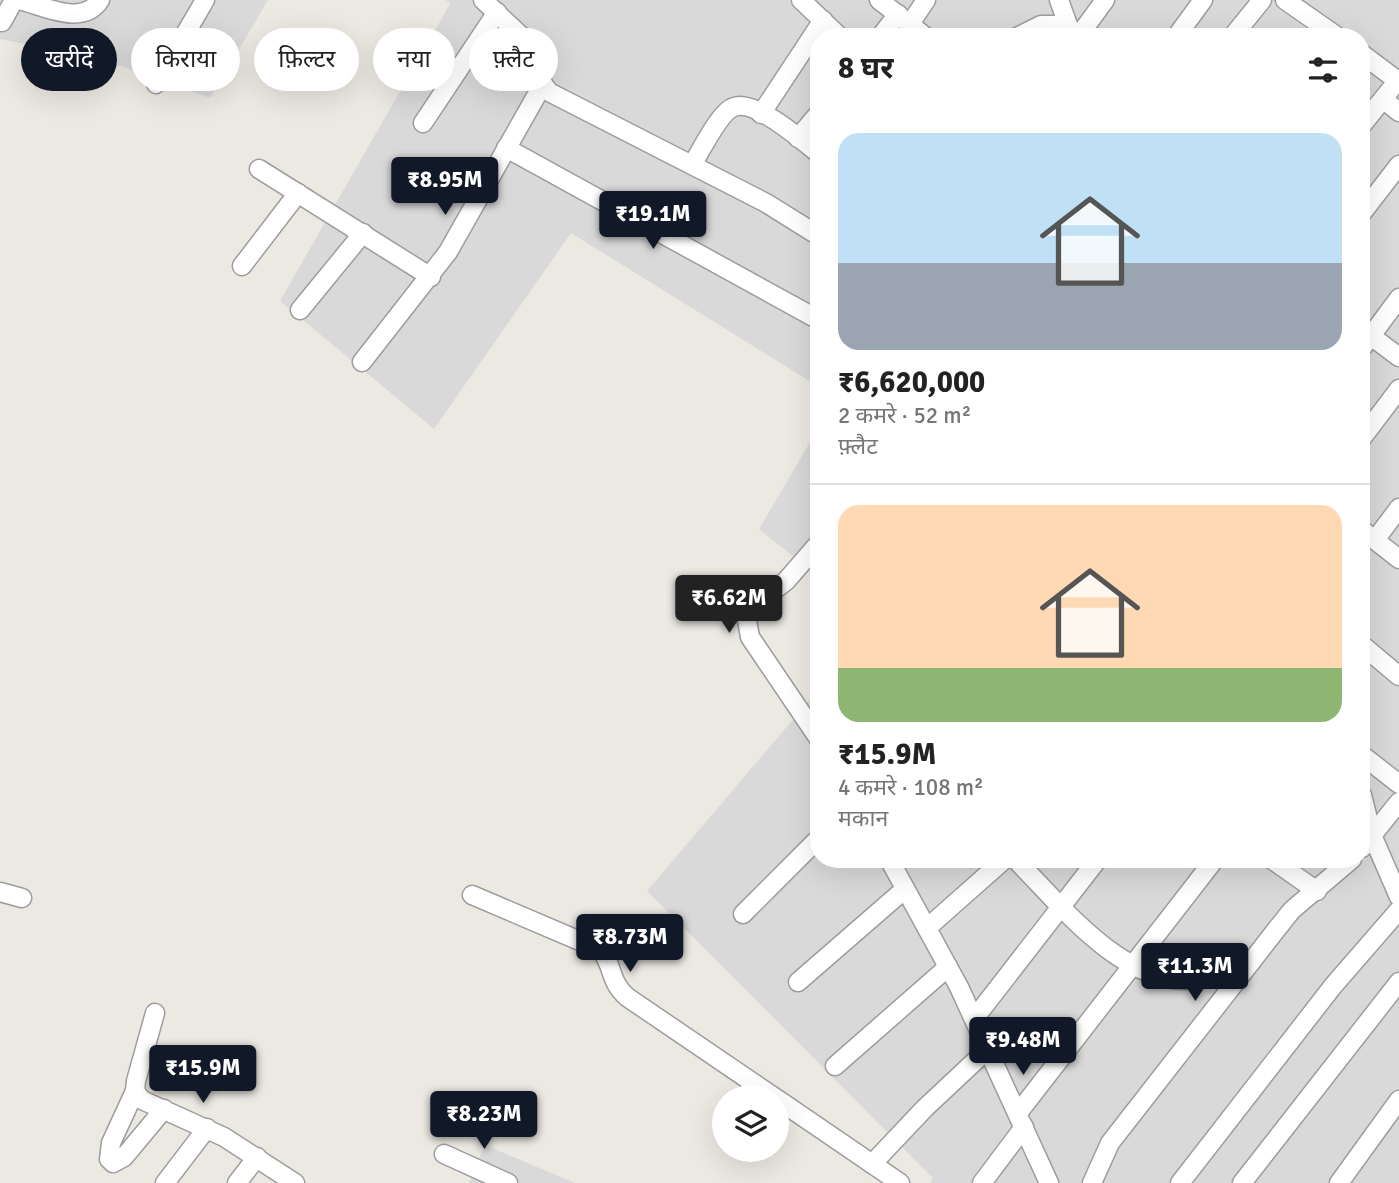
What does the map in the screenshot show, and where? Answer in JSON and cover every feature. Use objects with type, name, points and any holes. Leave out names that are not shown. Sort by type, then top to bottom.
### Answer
[{"type":"street","points":[[2,22],[16,0],[78,15],[90,12],[100,0]]},
{"type":"street","points":[[189,28],[205,0]]},
{"type":"street","points":[[801,0],[831,28]]},
{"type":"street","points":[[879,0],[915,28]]},
{"type":"street","points":[[892,28],[926,0]]},
{"type":"street","points":[[1059,0],[1071,28]]},
{"type":"street","points":[[1078,28],[1105,0]]},
{"type":"street","points":[[1183,28],[1203,0]]},
{"type":"street","points":[[1239,28],[1262,0]]},
{"type":"street","points":[[1285,0],[1324,28]]},
{"type":"street","points":[[423,123],[490,6],[513,28]]},
{"type":"street","points":[[818,28],[823,20]]},
{"type":"street","points":[[1035,28],[1041,25],[1053,28]]},
{"type":"street","points":[[761,114],[810,40]]},
{"type":"street","points":[[1370,60],[1398,80],[1370,115]]},
{"type":"street","points":[[362,362],[448,251],[538,91]]},
{"type":"street","points":[[552,91],[558,97],[766,203],[810,230]]},
{"type":"street","points":[[1383,99],[1399,112]]},
{"type":"street","points":[[692,164],[727,111],[742,106],[761,114],[810,147]]},
{"type":"street","points":[[798,138],[810,124]]},
{"type":"street","points":[[506,148],[810,315]]},
{"type":"street","points":[[1370,202],[1399,164]]},
{"type":"street","points":[[259,169],[430,276]]},
{"type":"street","points":[[243,266],[298,193]]},
{"type":"street","points":[[300,310],[363,233]]},
{"type":"street","points":[[1370,337],[1399,298]]},
{"type":"street","points":[[1370,344],[1399,357]]},
{"type":"street","points":[[1370,427],[1399,389]]},
{"type":"street","points":[[1370,533],[1399,508]]},
{"type":"street","points":[[1370,537],[1399,559]]},
{"type":"street","points":[[810,553],[786,581],[746,615],[750,638],[810,725]]},
{"type":"street","points":[[1370,652],[1399,676]]},
{"type":"street","points":[[1370,761],[1399,784]]},
{"type":"street","points":[[1370,838],[1399,802]]},
{"type":"street","points":[[1370,842],[1399,864]]},
{"type":"street","points":[[1370,844],[1399,897]]},
{"type":"street","points":[[743,914],[810,847]]},
{"type":"street","points":[[894,868],[974,1019],[1049,1183]]},
{"type":"street","points":[[926,928],[995,868]]},
{"type":"street","points":[[1024,868],[1099,944],[1157,976],[1191,979],[1252,961]]},
{"type":"street","points":[[974,1019],[1091,868]]},
{"type":"street","points":[[982,1183],[1021,1120],[1133,964],[1207,868]]},
{"type":"street","points":[[1284,868],[1317,891]]},
{"type":"street","points":[[1092,1183],[1110,1143],[1252,961],[1292,911],[1342,868]]},
{"type":"street","points":[[798,982],[905,889]]},
{"type":"street","points":[[0,892],[22,898]]},
{"type":"street","points":[[472,895],[601,950],[612,980],[627,998],[757,1085]]},
{"type":"street","points":[[1180,1183],[1333,986],[1399,910]]},
{"type":"street","points":[[835,1066],[948,967]]},
{"type":"street","points":[[1242,1183],[1399,982]]},
{"type":"street","points":[[155,1013],[135,1091],[111,1143],[109,1159],[113,1163],[124,1157],[164,1110]]},
{"type":"street","points":[[872,1164],[925,1108],[988,1049]]},
{"type":"street","points":[[135,1091],[142,1100],[207,1128],[295,1183]]},
{"type":"street","points":[[1339,1183],[1399,1100]]},
{"type":"street","points":[[789,1107],[900,1183]]},
{"type":"street","points":[[165,1183],[207,1128]]},
{"type":"street","points":[[444,1154],[508,1183]]},
{"type":"street","points":[[237,1183],[257,1157]]},
{"type":"shaded area","points":[[0,0],[268,0],[240,47],[240,28],[131,28],[131,70],[117,65],[117,28],[21,28],[21,43],[0,39]]},
{"type":"shaded area","points":[[446,0],[1399,0],[1399,1183],[930,1183],[933,1178],[647,891],[810,700],[810,868],[1370,868],[1370,28],[810,28],[810,381],[571,233],[434,429],[280,301],[400,91],[455,91],[455,28],[436,28],[450,4]]},
{"type":"shaded area","points":[[190,91],[214,91],[210,98]]},
{"type":"shaded area","points":[[810,442],[810,570],[759,529]]},
{"type":"shaded area","points":[[485,1145],[575,1183],[469,1183]]}]
